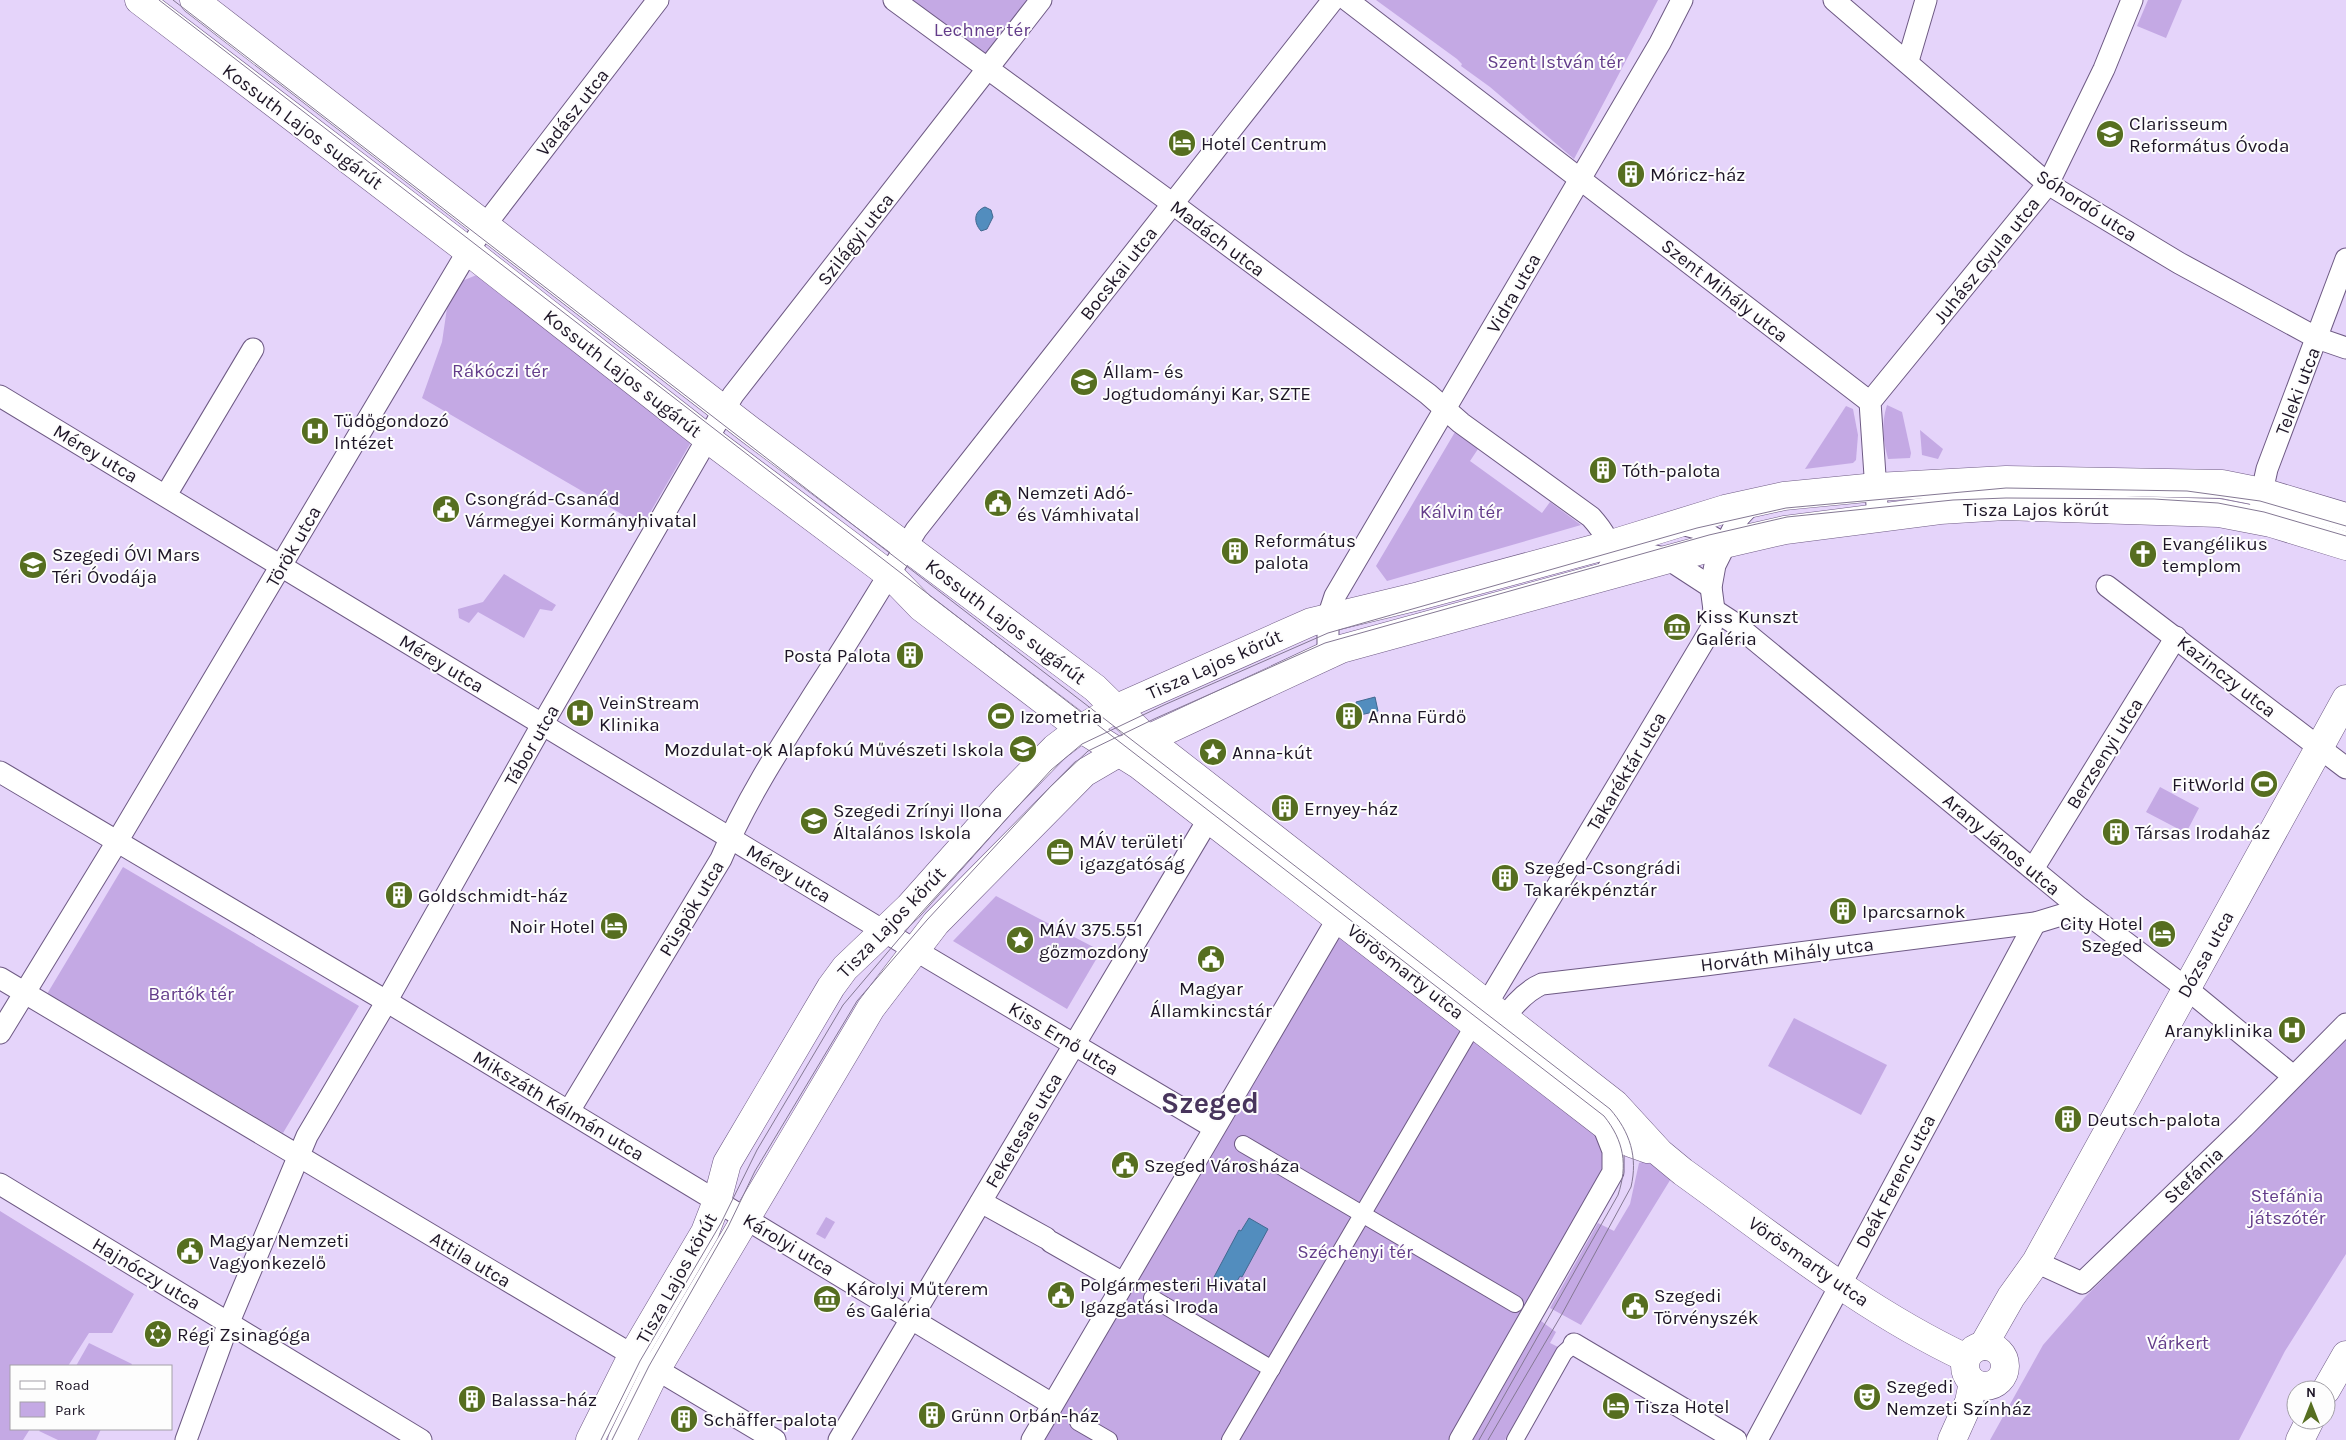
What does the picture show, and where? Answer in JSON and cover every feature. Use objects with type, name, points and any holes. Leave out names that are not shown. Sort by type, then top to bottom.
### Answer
[{"type":"street","name":"Kossuth Lajos sugárút","points":[[139,0],[468,251],[708,439],[891,576],[921,607],[1080,729],[1120,752]]},
{"type":"street","name":"Kossuth Lajos sugárút","points":[[194,0],[724,410],[1095,688],[1147,739]]},
{"type":"street","name":"Vadász utca","points":[[486,224],[658,0]]},
{"type":"street","points":[[894,0],[988,70],[1041,0]]},
{"type":"street","name":"Bocskai utca","points":[[906,547],[916,530],[1333,0]]},
{"type":"street","points":[[1347,0],[1581,178],[1660,43],[1682,0]]},
{"type":"street","name":"Sóhordó utca","points":[[1834,0],[1908,61],[2048,184],[2179,263],[2317,338],[2346,348]]},
{"type":"street","points":[[1908,61],[1926,0]]},
{"type":"street","name":"Juhász Gyula utca","points":[[1870,402],[2048,184],[2104,69],[2132,0]]},
{"type":"street","name":"Madách utca","points":[[988,70],[1173,204],[1445,409]]},
{"type":"street","name":"Szilágyi utca","points":[[724,410],[733,395],[988,70]]},
{"type":"street","name":"Szent Mihály utca","points":[[1581,178],[1870,402]]},
{"type":"street","name":"Vidra utca","points":[[1445,409],[1581,178]]},
{"type":"street","points":[[468,251],[486,224]]},
{"type":"street","name":"Török utca","points":[[116,841],[282,566],[468,251]]},
{"type":"street","name":"Teleki utca","points":[[2271,522],[2262,507],[2262,492],[2267,469],[2346,259]]},
{"type":"street","points":[[166,495],[253,349]]},
{"type":"street","name":"Mérey utca","points":[[0,396],[915,950]]},
{"type":"street","points":[[1870,402],[1878,520]]},
{"type":"street","points":[[1328,654],[1328,617],[1335,596],[1445,409],[1591,517],[1599,526],[1612,558],[1604,577]]},
{"type":"street","name":"Kossuth Lajos sugárút","points":[[708,439],[724,410]]},
{"type":"street","name":"Tábor utca","points":[[386,1001],[542,725],[708,439]]},
{"type":"street","name":"Tisza Lajos körút","points":[[731,1210],[727,1163],[831,987],[845,968],[909,907],[1006,798],[1054,748],[1080,729],[1117,708],[1301,625],[1419,596],[1608,545],[1681,524],[1714,512],[1784,496],[1876,486],[2026,480],[2222,484],[2262,492],[2346,517]]},
{"type":"street","points":[[1681,524],[1697,528],[1724,544],[1739,517],[1752,503]]},
{"type":"street","name":"Tisza Lajos körút","points":[[622,1440],[644,1363],[705,1232],[731,1210],[871,1008],[936,924],[1084,773],[1120,752],[1317,662],[1328,654],[1341,649],[1426,624],[1724,544],[1786,530],[1878,520],[1940,510],[2005,506],[2219,513],[2271,522],[2346,546]]},
{"type":"street","name":"Takaréktár utca","points":[[1489,1020],[1519,948],[1711,630],[1714,610],[1711,587],[1715,565],[1724,544]]},
{"type":"street","name":"Tisza Lajos körút","points":[[1608,545],[1668,560]]},
{"type":"street","name":"Kossuth Lajos sugárút","points":[[891,576],[906,547]]},
{"type":"street","points":[[1668,560],[1711,587]]},
{"type":"street","name":"Püspök utca","points":[[569,1112],[721,859],[730,837],[787,737],[891,576]]},
{"type":"street","name":"Kazinczy utca","points":[[2107,586],[2346,768]]},
{"type":"street","name":"Arany János utca","points":[[1714,610],[1734,623],[2081,909],[2186,988],[2293,1076]]},
{"type":"street","name":"Berzsenyi utca","points":[[2033,869],[2176,637]]},
{"type":"street","name":"Dózsa utca","points":[[2034,1266],[2346,699]]},
{"type":"street","name":"Vörösmarty utca","points":[[1147,739],[1225,798],[1345,909]]},
{"type":"street","name":"Vörösmarty utca","points":[[1120,752],[1208,820],[1345,909],[1489,1020],[1616,1104],[1660,1153],[1839,1284],[1891,1318],[1942,1347],[1983,1365]]},
{"type":"street","points":[[0,772],[386,1001],[307,1136],[229,1322],[186,1440]]},
{"type":"street","points":[[1208,820],[1225,798]]},
{"type":"street","name":"Feketesas utca","points":[[839,1440],[1208,820]]},
{"type":"street","points":[[0,1033],[116,841]]},
{"type":"street","points":[[1032,1440],[1214,1127],[1345,909]]},
{"type":"street","name":"Horváth Mihály utca","points":[[1542,984],[1705,966],[2035,922],[2081,909]]},
{"type":"street","name":"Deák Ferenc utca","points":[[1757,1440],[1839,1284],[2035,922]]},
{"type":"street","points":[[1519,948],[1520,968],[1542,984]]},
{"type":"street","name":"Kiss Ernő utca","points":[[915,950],[1214,1127]]},
{"type":"street","points":[[0,978],[298,1156]]},
{"type":"street","points":[[1230,1440],[1363,1214],[1489,1020],[1533,988],[1542,984]]},
{"type":"street","name":"Mikszáth Kálmán utca","points":[[386,1001],[731,1210]]},
{"type":"street","name":"Vörösmarty utca","points":[[1489,1020],[1602,1123],[1631,1143],[1660,1153]]},
{"type":"street","name":"Stefánia","points":[[2034,1266],[2082,1283],[2244,1127],[2346,1024]]},
{"type":"street","points":[[1460,1440],[1613,1172],[1614,1161],[1610,1142],[1602,1123]]},
{"type":"street","points":[[1243,1144],[1515,1304]]},
{"type":"street","points":[[1614,1161],[1633,1155],[1660,1153]]},
{"type":"street","name":"Attila utca","points":[[298,1156],[775,1440]]},
{"type":"street","name":"Hajnóczy utca","points":[[0,1184],[421,1440]]},
{"type":"street","points":[[981,1202],[1123,1283]]},
{"type":"street","name":"Károlyi utca","points":[[731,1210],[1052,1404]]},
{"type":"street","points":[[1952,1440],[1983,1365],[2024,1302],[2034,1266]]},
{"type":"street","points":[[1152,1298],[1272,1369]]},
{"type":"street","points":[[1515,1440],[1564,1354],[1574,1344],[1736,1440]]},
{"type":"street","points":[[2332,1380],[2346,1355]]},
{"type":"street","name":"Tisza Lajos körút","points":[[590,1440],[644,1363]]},
{"type":"street","points":[[1973,1440],[1983,1365]]},
{"type":"street","points":[[1078,1422],[1109,1440]]},
{"type":"green space","name":"Lechner tér","points":[[894,0],[1041,0],[988,70]]},
{"type":"green space","name":"Szent István tér","points":[[1376,0],[1658,0],[1574,159],[1490,87],[1461,66],[1462,64],[1457,59]]},
{"type":"green space","points":[[2148,0],[2182,0],[2166,38],[2137,26]]},
{"type":"green space","name":"Rákóczi tér","points":[[479,274],[694,437],[647,518],[637,523],[422,398],[442,342],[447,308],[462,281]]},
{"type":"green space","points":[[1887,405],[1902,412],[1911,453],[1910,458],[1888,459],[1883,432]]},
{"type":"green space","points":[[1846,406],[1853,409],[1858,435],[1856,460],[1853,463],[1805,469]]},
{"type":"green space","points":[[1920,430],[1943,449],[1938,459],[1922,455]]},
{"type":"green space","name":"Kálvin tér","points":[[1455,432],[1478,449],[1470,461],[1542,513],[1550,502],[1581,525],[1387,581],[1376,566]]},
{"type":"green space","points":[[504,574],[556,605],[552,611],[540,609],[524,638],[478,612],[469,623],[459,618],[458,609],[483,602]]},
{"type":"green space","points":[[2160,787],[2199,808],[2186,833],[2146,812]]},
{"type":"green space","name":"Bartók tér","points":[[123,867],[359,1006],[283,1133],[47,994]]},
{"type":"green space","points":[[996,896],[1101,951],[1067,1009],[953,941]]},
{"type":"green space","name":"Széchenyi tér","points":[[1331,930],[1602,1123],[1613,1151],[1460,1440],[1032,1440]]},
{"type":"green space","points":[[1794,1018],[1887,1065],[1861,1115],[1768,1066]]},
{"type":"green space","name":"Várkert","points":[[2346,1039],[2346,1254],[2285,1351],[2239,1440],[1990,1440],[2043,1345],[2085,1297]]},
{"type":"green space","points":[[1645,1161],[1655,1163],[1672,1177],[1581,1325],[1550,1308],[1598,1223],[1614,1231],[1630,1204],[1639,1163]]},
{"type":"green space","points":[[0,1211],[134,1294],[112,1333],[89,1333],[69,1365],[10,1365],[10,1430],[29,1430],[23,1440],[0,1440]]},
{"type":"green space","points":[[826,1217],[835,1222],[825,1239],[816,1234]]},
{"type":"green space","points":[[1541,1321],[1556,1332],[1550,1343],[1558,1347],[1505,1440],[1473,1440]]},
{"type":"green space","points":[[89,1343],[132,1364],[132,1365],[77,1365]]},
{"type":"green space","points":[[101,1430],[96,1440],[58,1440],[39,1431]]},
{"type":"water","points":[[985,207],[991,210],[993,217],[987,229],[981,231],[978,228],[976,217],[979,211]]},
{"type":"water","points":[[1375,697],[1378,711],[1360,715],[1356,702]]},
{"type":"water","points":[[1249,1218],[1268,1229],[1242,1277],[1240,1276],[1233,1288],[1214,1277],[1239,1230],[1241,1231]]},
{"type":"tram line","points":[[159,0],[1604,1116],[1616,1135],[1622,1154],[1623,1174],[1618,1195],[1479,1440]]},
{"type":"tram line","points":[[173,0],[1610,1109],[1623,1127],[1631,1145],[1633,1155],[1631,1187],[1562,1314],[1488,1440]]},
{"type":"tram line","points":[[601,1440],[640,1361],[721,1223],[757,1150],[843,1005],[920,914],[1051,770],[1082,744],[1164,705],[1328,633],[1697,528],[1786,508],[2006,488],[2187,491],[2260,501],[2346,526]]},
{"type":"tram line","points":[[612,1440],[649,1366],[728,1227],[755,1171],[857,1001],[927,920],[1050,787],[1088,751],[1154,719],[1325,643],[1709,535],[1787,517],[1953,500],[2006,498],[2154,499],[2218,503],[2264,512],[2346,536]]},
{"type":"place","name":"Clarisseum Református Óvoda","points":[[2110,134]]},
{"type":"place","name":"Hotel Centrum","points":[[1182,143]]},
{"type":"place","name":"Móricz-ház","points":[[1631,174]]},
{"type":"place","name":"Állam- és Jogtudományi Kar, SZTE","points":[[1084,382]]},
{"type":"place","name":"Tüdőgondozó Intézet","points":[[315,431]]},
{"type":"place","name":"Tóth-palota","points":[[1603,470]]},
{"type":"place","name":"Nemzeti Adó- és Vámhivatal","points":[[998,503]]},
{"type":"place","name":"Csongrád-Csanád Vármegyei Kormányhivatal","points":[[446,509]]},
{"type":"place","name":"Református palota","points":[[1235,551]]},
{"type":"place","name":"Evangélikus templom","points":[[2143,554]]},
{"type":"place","name":"Szegedi ÓVI Mars Téri Óvodája","points":[[33,565]]},
{"type":"place","name":"Kiss Kunszt Galéria","points":[[1677,627]]},
{"type":"place","name":"Posta Palota","points":[[910,655]]},
{"type":"place","name":"VeinStream Klinika","points":[[580,713]]},
{"type":"place","name":"Izometria","points":[[1001,716]]},
{"type":"place","name":"Anna Fürdő","points":[[1349,716]]},
{"type":"place","name":"Mozdulat-ok Alapfokú Művészeti Iskola","points":[[1023,749]]},
{"type":"place","name":"Anna-kút","points":[[1213,752]]},
{"type":"place","name":"FitWorld","points":[[2264,784]]},
{"type":"place","name":"Ernyey-ház","points":[[1285,808]]},
{"type":"place","name":"Szegedi Zrínyi Ilona Általános Iskola","points":[[814,821]]},
{"type":"place","name":"Társas Irodaház","points":[[2116,832]]},
{"type":"place","name":"MÁV területi igazgatóság","points":[[1060,852]]},
{"type":"place","name":"Szeged-Csongrádi Takarékpénztár","points":[[1505,878]]},
{"type":"place","name":"Goldschmidt-ház","points":[[399,895]]},
{"type":"place","name":"Iparcsarnok","points":[[1843,911]]},
{"type":"place","name":"Noir Hotel","points":[[614,926]]},
{"type":"place","name":"City Hotel Szeged","points":[[2162,934]]},
{"type":"place","name":"MÁV 375.551 gőzmozdony","points":[[1020,940]]},
{"type":"place","name":"Magyar Államkincstár","points":[[1211,959]]},
{"type":"place","name":"Aranyklinika","points":[[2292,1030]]},
{"type":"place","name":"Deutsch-palota","points":[[2068,1119]]},
{"type":"place","name":"Szeged Városháza","points":[[1125,1165]]},
{"type":"place","name":"Magyar Nemzeti Vagyonkezelő","points":[[190,1251]]},
{"type":"place","name":"Polgármesteri Hivatal Igazgatási Iroda","points":[[1061,1295]]},
{"type":"place","name":"Károlyi Műterem és Galéria","points":[[827,1299]]},
{"type":"place","name":"Szegedi Törvényszék","points":[[1635,1306]]},
{"type":"place","name":"Régi Zsinagóga","points":[[158,1334]]},
{"type":"place","name":"Szegedi Nemzeti Színház","points":[[1867,1397]]},
{"type":"place","name":"Balassa-ház","points":[[472,1399]]},
{"type":"place","name":"Tisza Hotel","points":[[1616,1406]]},
{"type":"place","name":"Grünn Orbán-ház","points":[[932,1415]]},
{"type":"place","name":"Schäffer-palota","points":[[684,1419]]},
{"type":"district","name":"Szeged","points":[[1210,1103]]},
{"type":"park label","name":"Stefánia játszótér","points":[[2287,1206]]}]
